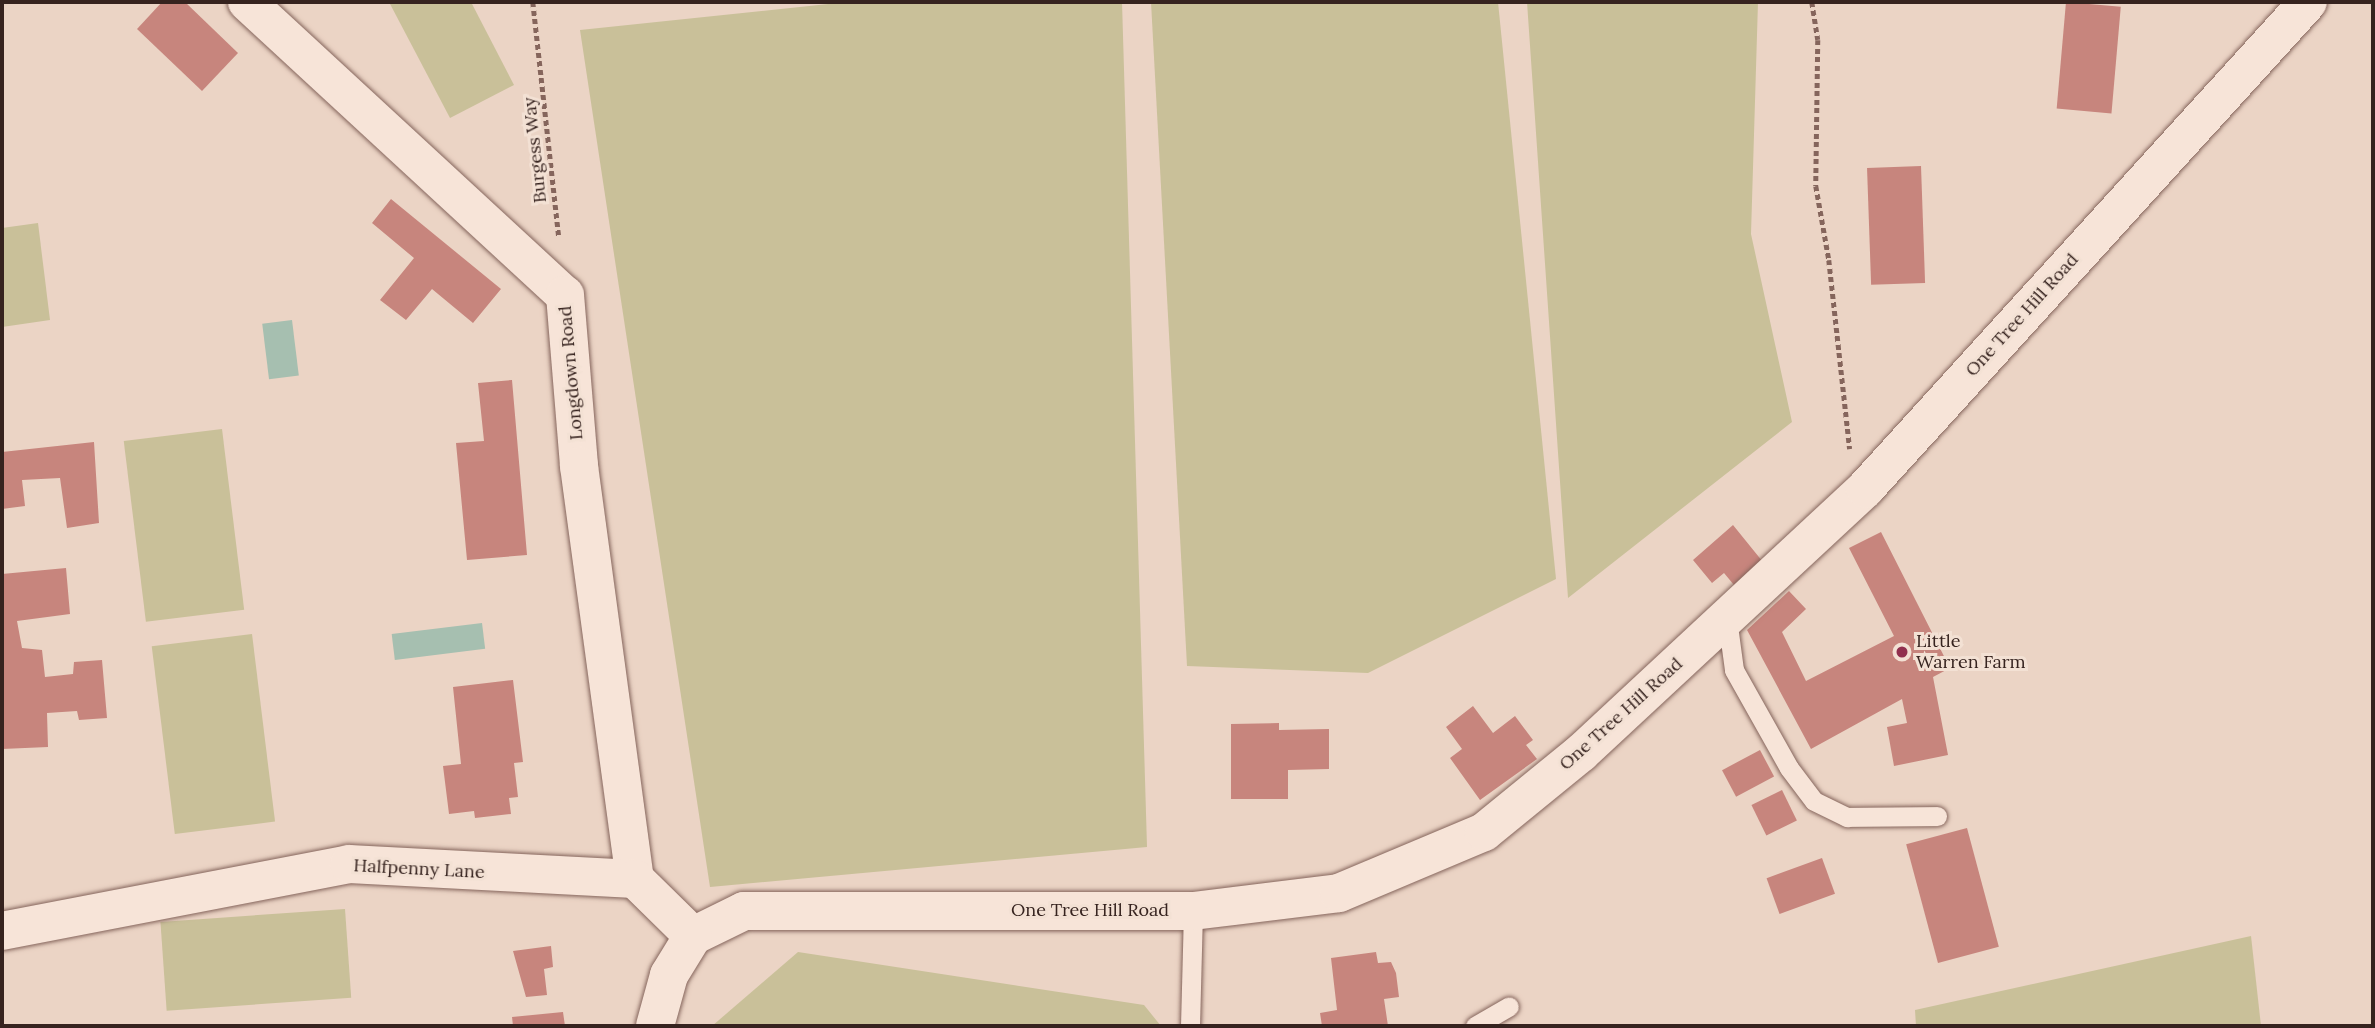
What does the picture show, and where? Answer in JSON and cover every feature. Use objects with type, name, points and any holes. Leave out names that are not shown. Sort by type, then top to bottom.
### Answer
[{"type":"street","name":"Longdown Road","points":[[247,2],[565,295],[579,466],[635,879]]},
{"type":"street","name":"One Tree Hill Road","points":[[693,936],[744,911],[802,908],[1194,911],[1339,893],[1484,832],[1581,753],[1866,489],[2308,2]]},
{"type":"street","name":"Halfpenny Lane","points":[[2,931],[349,864],[635,879]]},
{"type":"street","points":[[635,879],[693,936],[669,975],[654,1026]]},
{"type":"lane","points":[[1727,618],[1734,670],[1789,768],[1814,801],[1847,817],[1937,816]]},
{"type":"lane","points":[[1189,1026],[1194,911]]},
{"type":"lane","points":[[1475,1026],[1509,1006]]},
{"type":"path","name":"Burgess Way","points":[[533,2],[565,295]]},
{"type":"path","points":[[1812,2],[1818,40],[1815,186],[1829,260],[1847,443],[1866,489]]},
{"type":"shaded area","points":[[389,2],[471,2],[514,85],[450,118]]},
{"type":"shaded area","points":[[847,2],[1122,2],[1147,847],[710,887],[580,30]]},
{"type":"shaded area","points":[[1151,2],[1498,2],[1556,579],[1368,673],[1187,666]]},
{"type":"shaded area","points":[[1527,2],[1758,2],[1751,234],[1792,422],[1568,598]]},
{"type":"shaded area","points":[[38,223],[50,320],[2,327],[2,228]]},
{"type":"shaded area","points":[[292,320],[299,376],[269,379],[262,324]]},
{"type":"shaded area","points":[[222,429],[244,610],[146,622],[124,441]]},
{"type":"shaded area","points":[[482,623],[485,649],[395,660],[392,634]]},
{"type":"shaded area","points":[[252,634],[275,822],[175,834],[152,646]]},
{"type":"shaded area","points":[[345,909],[351,998],[167,1011],[160,922]]},
{"type":"shaded area","points":[[2251,936],[2261,1026],[1916,1026],[1915,1010]]},
{"type":"shaded area","points":[[798,952],[1144,1005],[1161,1026],[712,1026]]},
{"type":"building","points":[[162,2],[185,2],[238,53],[202,91],[137,29]]},
{"type":"building","points":[[2066,2],[2121,7],[2111,113],[2057,109]]},
{"type":"building","points":[[1921,166],[1925,283],[1871,285],[1867,168]]},
{"type":"building","points":[[391,199],[501,289],[473,323],[432,289],[406,320],[380,300],[414,258],[372,223]]},
{"type":"building","points":[[512,380],[527,555],[467,560],[456,443],[484,441],[478,383]]},
{"type":"building","points":[[94,442],[99,523],[67,528],[60,478],[22,480],[25,506],[2,509],[2,452]]},
{"type":"building","points":[[1733,525],[1767,567],[1739,591],[1724,573],[1712,583],[1693,560]]},
{"type":"building","name":"Little Warren Farm","points":[[1881,532],[1950,668],[1933,677],[1948,755],[1894,766],[1887,727],[1907,723],[1902,699],[1811,749],[1747,630],[1789,591],[1806,609],[1782,632],[1806,681],[1894,636],[1849,548]]},
{"type":"building","points":[[66,568],[70,614],[17,621],[22,648],[42,650],[45,677],[73,674],[74,662],[102,660],[107,718],[79,720],[77,711],[47,713],[48,747],[2,749],[2,574]]},
{"type":"building","points":[[513,680],[523,762],[514,763],[518,797],[509,798],[511,814],[475,818],[474,811],[449,814],[443,766],[461,764],[453,687]]},
{"type":"building","points":[[1473,706],[1493,733],[1515,716],[1533,740],[1526,745],[1537,759],[1480,800],[1450,758],[1462,749],[1446,727]]},
{"type":"building","points":[[1279,723],[1279,730],[1329,729],[1329,769],[1288,770],[1288,799],[1231,799],[1231,724]]},
{"type":"building","points":[[1760,750],[1774,776],[1736,797],[1722,770]]},
{"type":"building","points":[[1782,790],[1797,821],[1766,835],[1751,805]]},
{"type":"building","points":[[1967,828],[1999,947],[1938,963],[1906,844]]},
{"type":"building","points":[[1822,858],[1835,894],[1780,914],[1767,878]]},
{"type":"building","points":[[551,946],[553,967],[544,969],[547,995],[526,997],[513,951]]},
{"type":"building","points":[[1376,952],[1378,963],[1391,962],[1396,973],[1399,997],[1384,999],[1388,1026],[1322,1026],[1320,1013],[1337,1010],[1331,958]]},
{"type":"building","points":[[563,1012],[565,1026],[513,1026],[512,1017]]},
{"type":"place","name":"Little Warren Farm","points":[[1902,652]]}]
